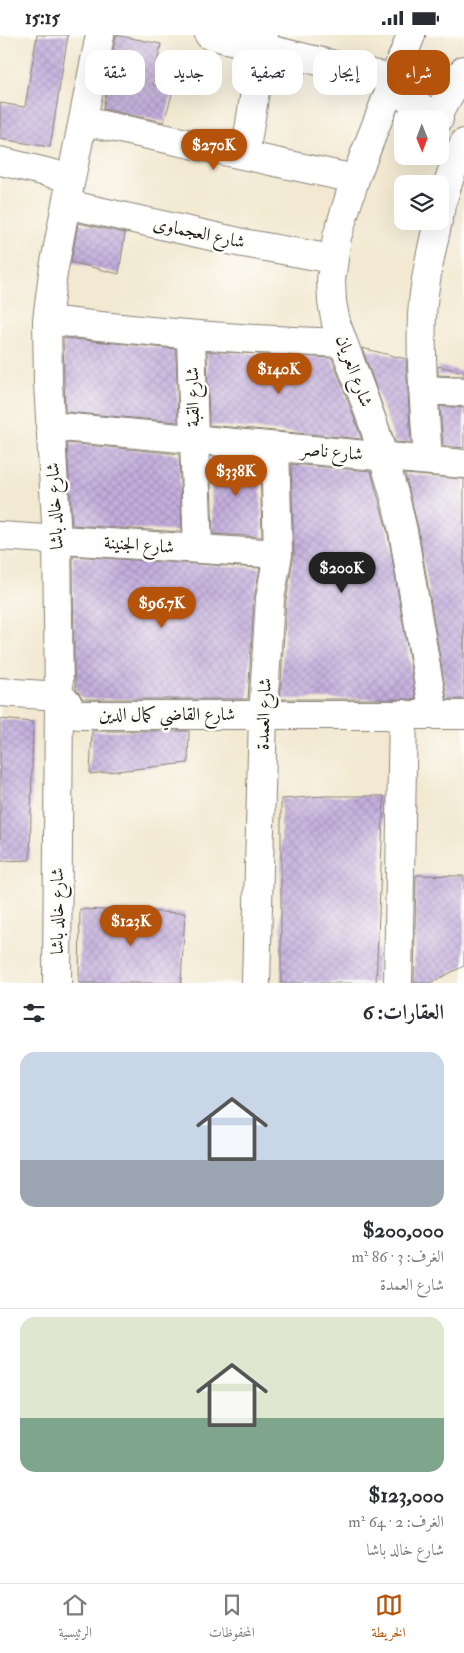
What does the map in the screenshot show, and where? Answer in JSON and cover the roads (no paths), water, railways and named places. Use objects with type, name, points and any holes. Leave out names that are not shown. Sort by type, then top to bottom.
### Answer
[{"type":"street","name":"شارع خالد باشا","points":[[57,983],[59,695],[57,539],[48,383],[47,320],[53,273],[100,35]]},
{"type":"street","points":[[209,35],[263,41],[387,81]]},
{"type":"street","name":"شارع العريان","points":[[405,50],[411,35]]},
{"type":"street","points":[[245,155],[263,41]]},
{"type":"street","points":[[442,110],[464,70]]},
{"type":"street","name":"شارع العريان","points":[[387,95],[355,179],[337,237],[331,281],[332,302],[336,323],[384,456],[403,531],[434,714]]},
{"type":"street","points":[[408,95],[427,110]]},
{"type":"street","points":[[82,121],[355,179]]},
{"type":"street","points":[[449,126],[464,137]]},
{"type":"street","points":[[449,180],[464,143]]},
{"type":"street","points":[[0,161],[71,178]]},
{"type":"street","name":"شارع العجماوى","points":[[66,204],[225,239],[333,259]]},
{"type":"street","points":[[428,460],[423,390],[422,315],[428,266],[436,230]]},
{"type":"street","points":[[47,320],[192,336],[267,341],[343,343]]},
{"type":"street","name":"شارع القبة","points":[[192,336],[198,549]]},
{"type":"street","points":[[423,390],[464,391]]},
{"type":"street","name":"شارع ناصر","points":[[50,426],[464,464]]},
{"type":"street","name":"شارع العمدة","points":[[256,983],[264,714],[270,599],[278,554],[275,447]]},
{"type":"street","name":"شارع الجنينة","points":[[0,536],[278,554]]},
{"type":"street","points":[[0,692],[59,695]]},
{"type":"street","name":"شارع القاضي كمال الدين","points":[[59,695],[75,714],[464,715]]},
{"type":"street","points":[[398,983],[404,714]]}]
